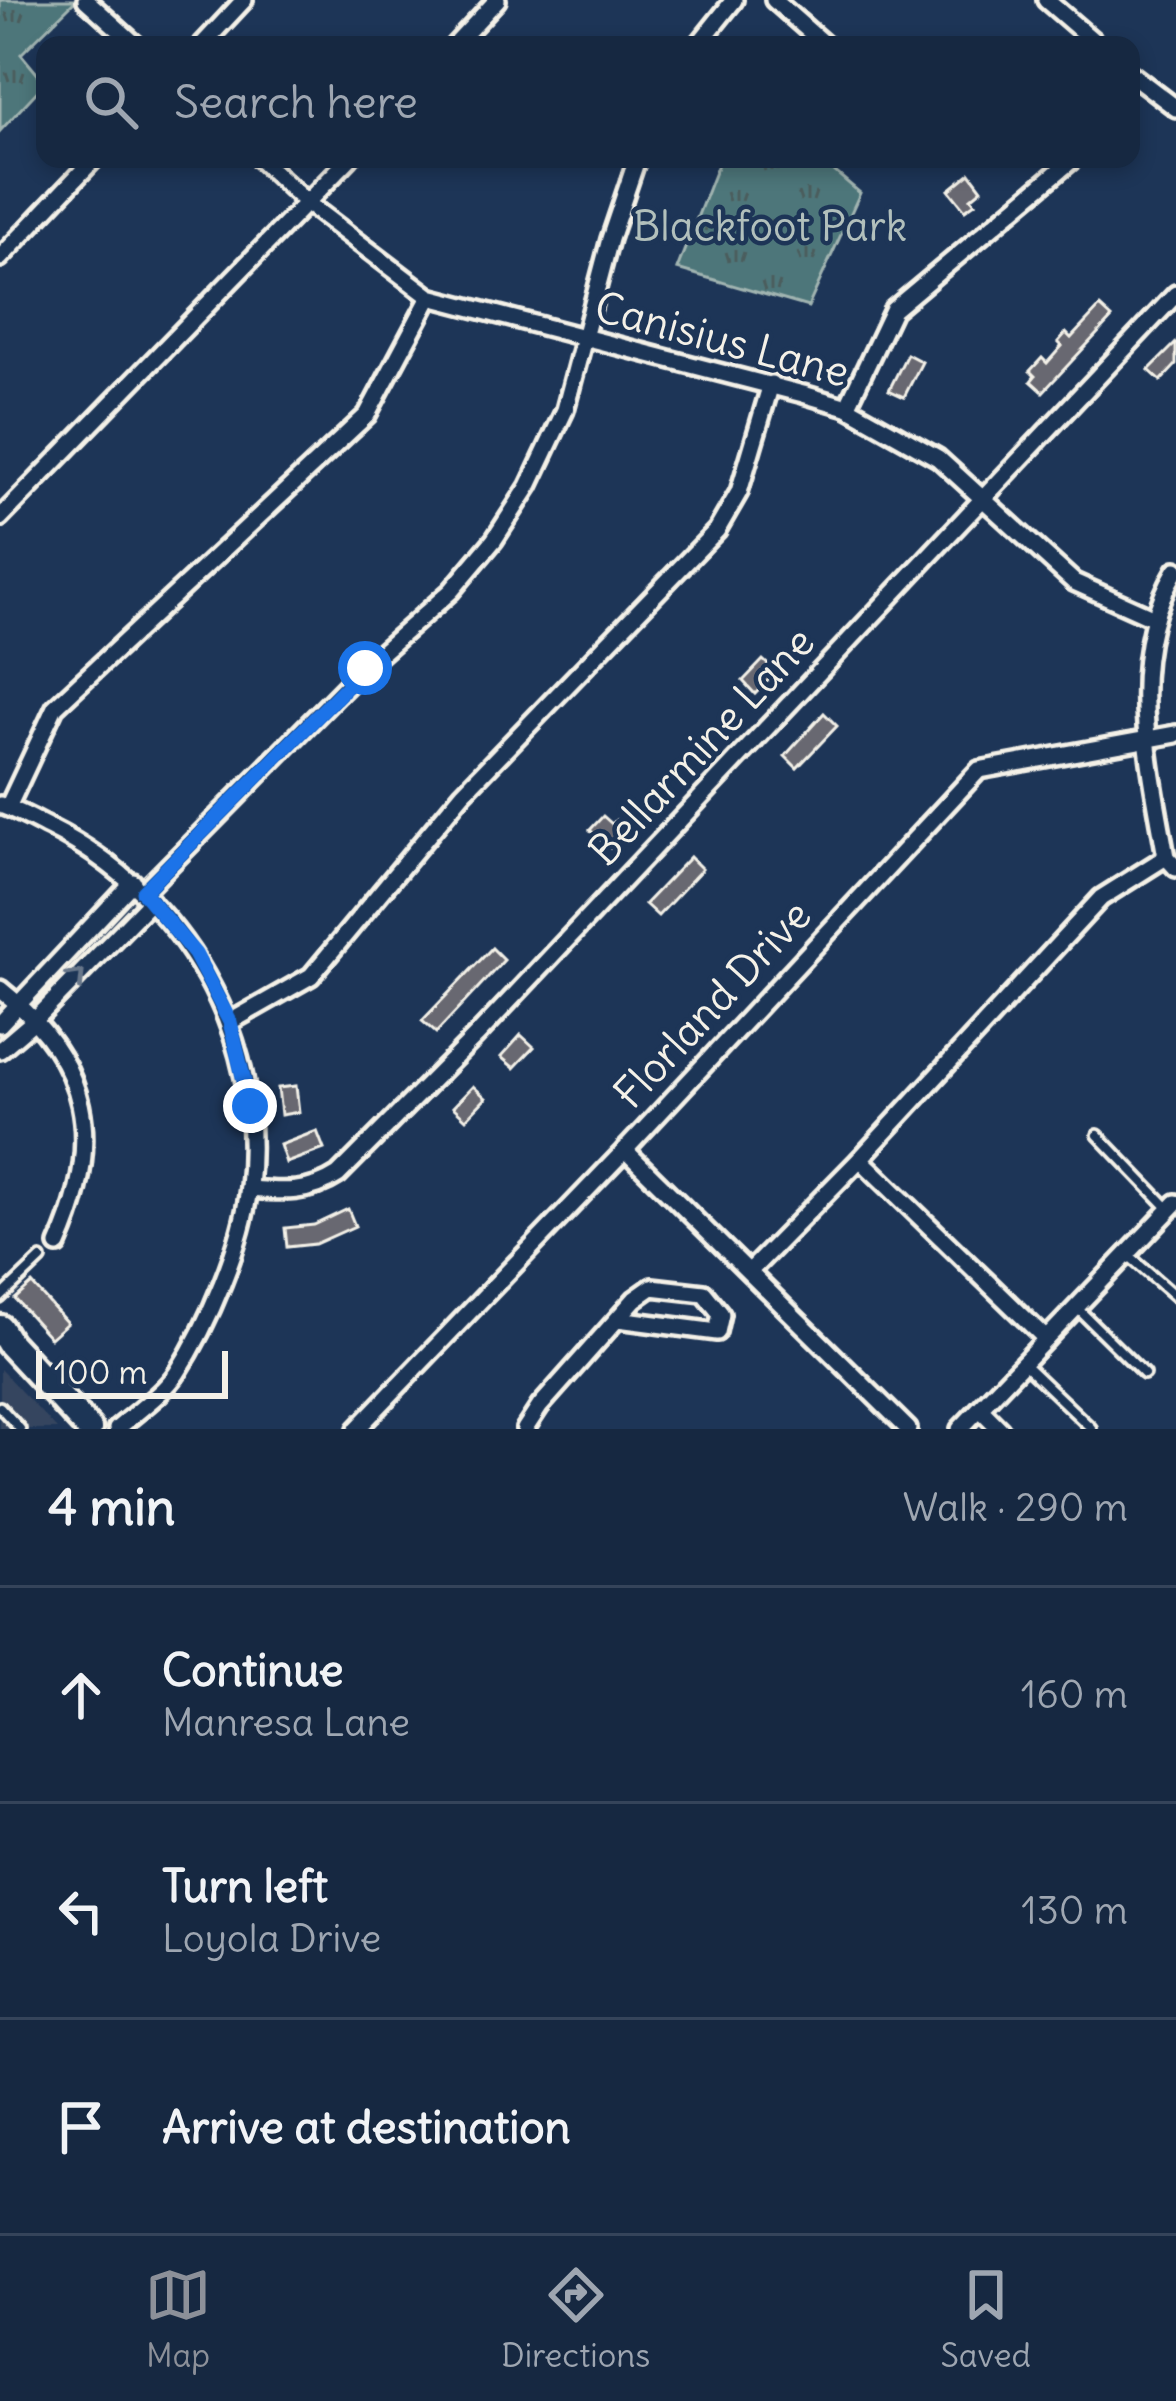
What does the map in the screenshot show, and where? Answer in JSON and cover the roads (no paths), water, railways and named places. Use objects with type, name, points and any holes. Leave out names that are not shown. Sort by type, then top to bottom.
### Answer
[{"type":"main road","points":[[3,1336],[88,1429]]},
{"type":"street","points":[[86,0],[126,36]]},
{"type":"street","points":[[210,36],[244,0]]},
{"type":"street","points":[[463,36],[497,0]]},
{"type":"street","points":[[705,36],[734,0]]},
{"type":"street","points":[[774,0],[815,36]]},
{"type":"street","points":[[1046,0],[1088,36]]},
{"type":"street","points":[[1140,85],[1176,108]]},
{"type":"street","points":[[0,258],[85,168]]},
{"type":"street","name":"Canisius Lane","points":[[270,168],[308,204],[430,297],[848,407],[938,458],[1074,582],[1152,617]]},
{"type":"street","points":[[0,518],[341,168]]},
{"type":"street","points":[[0,1024],[16,1002],[142,892],[349,683],[451,591],[494,540],[548,449],[565,410],[634,168]]},
{"type":"street","points":[[848,407],[893,310],[1062,168]]},
{"type":"street","name":"Bellarmine Lane","points":[[249,1189],[290,1193],[321,1186],[338,1175],[476,1036],[1176,294]]},
{"type":"street","points":[[117,1429],[175,1376],[223,1286],[249,1189],[250,1106],[230,1022],[195,954],[142,892],[88,847],[4,806],[55,707],[367,415],[430,297]]},
{"type":"street","points":[[230,1022],[311,976],[463,793],[717,530],[745,476],[771,385]]},
{"type":"street","points":[[749,1271],[860,1159],[1101,898],[1171,863],[1147,740],[1145,665],[1152,617],[1176,570]]},
{"type":"street","name":"Florland Drive","points":[[357,1429],[979,770],[1176,734]]},
{"type":"street","points":[[0,1050],[35,1020],[142,892]]},
{"type":"street","points":[[0,989],[53,1040],[76,1086],[84,1167],[75,1207],[58,1245]]},
{"type":"street","points":[[625,1150],[908,1429]]},
{"type":"street","points":[[860,1159],[1046,1340]]},
{"type":"street","points":[[960,1429],[1173,1206]]},
{"type":"street","points":[[525,1429],[539,1406],[635,1299],[652,1287],[704,1293],[716,1302],[721,1314],[717,1332],[618,1319]]},
{"type":"street","points":[[980,1409],[1000,1429]]},
{"type":"lane","points":[[1097,1135],[1173,1206]]},
{"type":"lane","points":[[1128,1255],[1176,1297]]},
{"type":"lane","points":[[0,1298],[41,1258]]},
{"type":"lane","points":[[1076,1308],[1144,1375]]},
{"type":"lane","points":[[1024,1364],[1091,1427]]},
{"type":"lane","points":[[0,1407],[20,1429]]},
{"type":"park label","name":"Blackfoot Park","points":[[770,226]]}]
